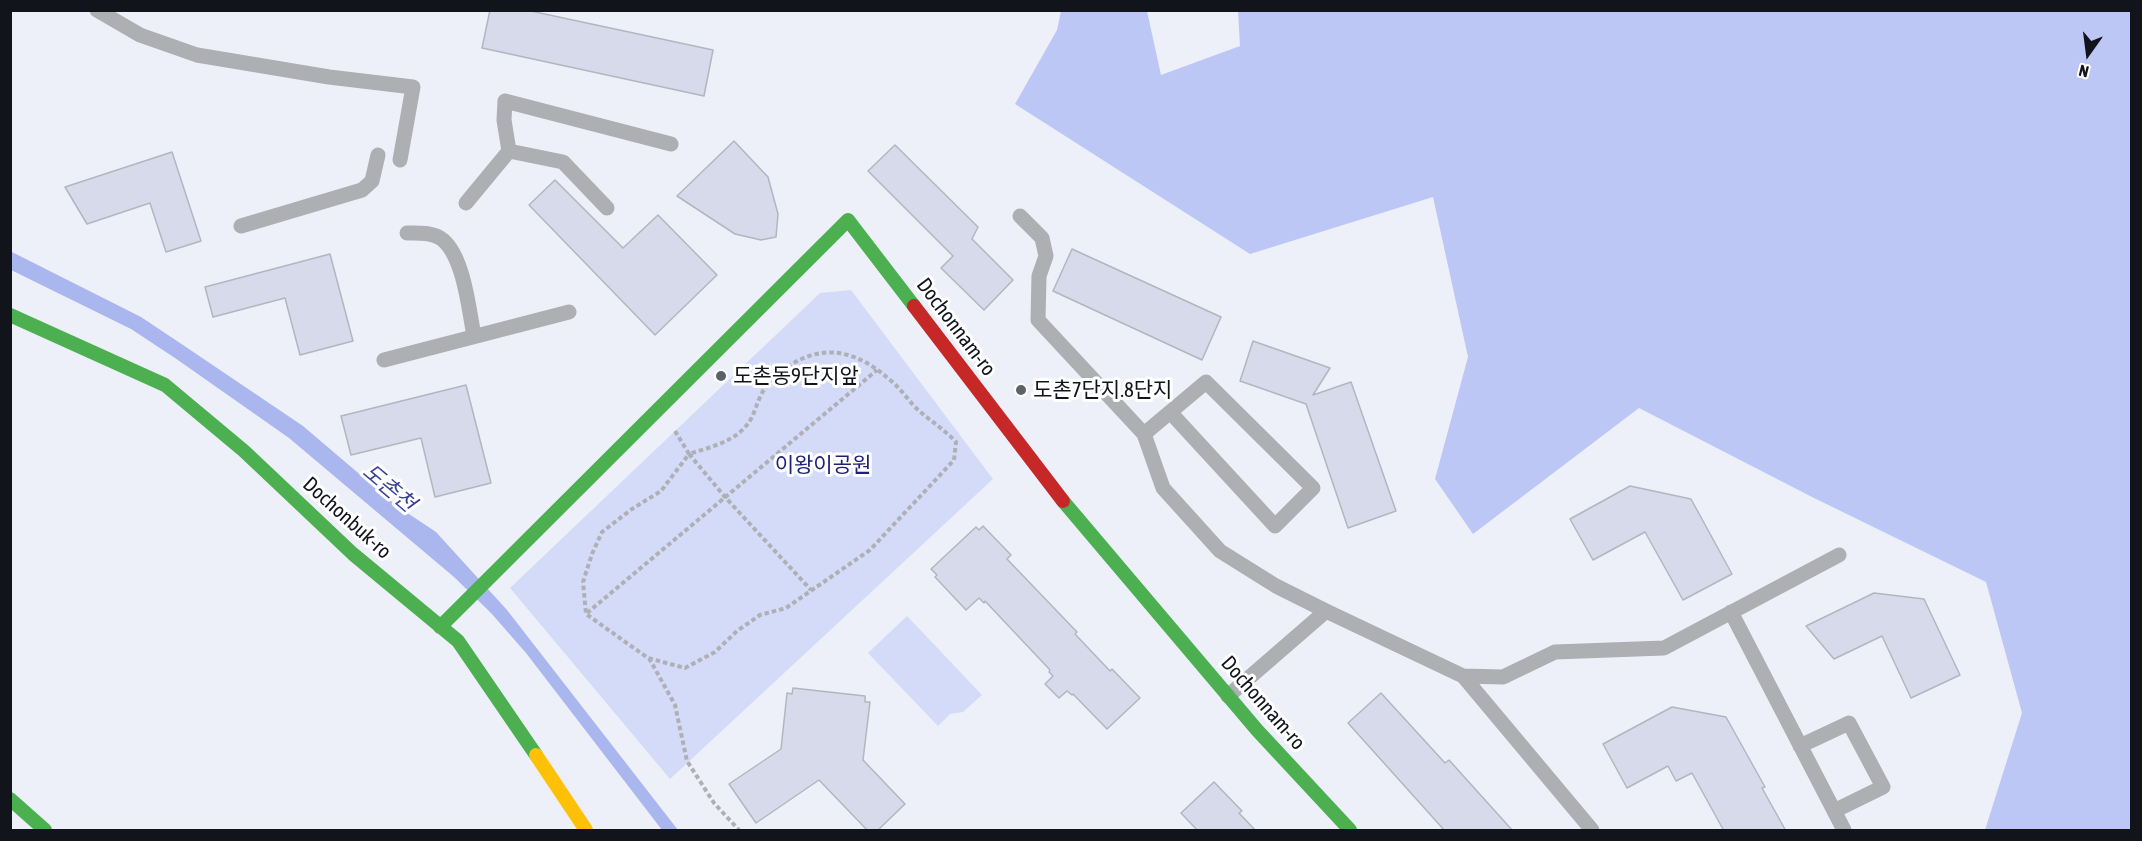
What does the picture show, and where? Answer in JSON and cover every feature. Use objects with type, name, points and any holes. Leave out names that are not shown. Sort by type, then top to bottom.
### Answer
[{"type":"main road","name":"Dochonnam-ro","points":[[440,627],[848,220],[1053,489],[1228,696],[1350,831]]},
{"type":"main road","name":"Dochonbuk-ro","points":[[10,315],[165,386],[244,451],[353,554],[458,641],[586,831]]},
{"type":"main road","points":[[10,799],[45,831]]},
{"type":"lane","points":[[97,10],[140,35],[197,55],[413,87],[400,160]]},
{"type":"lane","points":[[466,203],[509,151],[504,120],[506,101],[671,144]]},
{"type":"lane","points":[[509,151],[563,162],[607,208]]},
{"type":"lane","points":[[240,226],[362,190],[372,181],[378,155]]},
{"type":"lane","points":[[1020,216],[1042,238],[1046,256],[1038,276],[1038,320],[1144,434],[1163,488],[1220,551],[1275,586],[1463,676],[1503,678],[1555,652],[1664,648],[1839,555]]},
{"type":"lane","points":[[407,233],[428,233],[443,240],[453,254],[459,267],[474,336]]},
{"type":"lane","points":[[384,360],[569,312]]},
{"type":"lane","points":[[1144,434],[1170,412],[1206,382],[1313,488],[1275,526],[1170,412]]},
{"type":"lane","points":[[1228,696],[1326,611]]},
{"type":"lane","points":[[1731,612],[1844,831]]},
{"type":"lane","points":[[1463,676],[1592,831]]},
{"type":"lane","points":[[1800,746],[1849,723],[1883,787],[1834,811]]},
{"type":"path","points":[[840,352],[861,359],[877,370],[890,380],[916,408],[944,429],[956,442],[954,460],[870,550],[786,608],[760,615],[715,652],[685,668],[648,658],[586,614],[583,582],[602,532],[632,508],[661,491],[688,454],[725,442],[740,432],[749,423],[767,384],[794,362],[814,354],[840,352]]},
{"type":"path","points":[[586,614],[877,370]]},
{"type":"path","points":[[662,407],[688,454],[811,590]]},
{"type":"path","points":[[648,658],[675,705],[687,761],[714,803],[739,831]]},
{"type":"green space","name":"이왕이공원","points":[[851,290],[993,479],[670,779],[510,588],[820,293]]},
{"type":"green space","points":[[907,616],[982,695],[963,712],[950,714],[938,726],[868,653]]},
{"type":"shaded area","points":[[1061,11],[1147,11],[1161,75],[1240,46],[1238,11],[2131,11],[2131,830],[1985,830],[2022,713],[1986,582],[1812,497],[1639,408],[1473,534],[1435,479],[1468,357],[1433,197],[1250,254],[1015,104],[1057,30]]},
{"type":"shaded area","points":[[10,251],[141,317],[303,426],[397,506],[436,532],[507,610],[678,830],[662,830],[526,653],[491,613],[454,577],[289,438],[175,358],[131,329],[11,270]]},
{"type":"building","points":[[490,10],[526,10],[713,50],[704,96],[482,48]]},
{"type":"building","points":[[734,141],[768,177],[778,214],[776,237],[761,240],[735,234],[677,196]]},
{"type":"building","points":[[895,145],[978,227],[972,239],[1013,280],[984,310],[941,268],[953,256],[868,171]]},
{"type":"building","points":[[172,152],[201,241],[166,252],[150,203],[87,224],[65,187]]},
{"type":"building","points":[[555,180],[623,248],[658,215],[717,275],[655,335],[529,205]]},
{"type":"building","points":[[1072,249],[1221,317],[1202,360],[1053,291]]},
{"type":"building","points":[[330,254],[353,341],[300,355],[285,298],[213,317],[205,287]]},
{"type":"building","points":[[1253,341],[1330,368],[1313,395],[1351,382],[1396,511],[1348,528],[1306,404],[1240,381]]},
{"type":"building","points":[[466,385],[491,483],[435,497],[421,438],[351,455],[341,416]]},
{"type":"building","points":[[1630,486],[1691,499],[1732,574],[1683,600],[1645,532],[1593,560],[1570,519]]},
{"type":"building","points":[[983,526],[1011,555],[1007,559],[1077,632],[1075,634],[1110,671],[1112,669],[1140,698],[1107,729],[1073,694],[1067,691],[1059,698],[1045,684],[1053,676],[1050,670],[985,601],[984,603],[979,598],[966,610],[935,577],[937,575],[931,569],[976,527],[979,530]]},
{"type":"building","points":[[1874,593],[1924,599],[1960,675],[1911,698],[1882,636],[1834,659],[1806,626]]},
{"type":"building","points":[[793,688],[865,696],[865,702],[870,702],[863,760],[905,804],[877,831],[868,831],[819,780],[756,823],[729,784],[781,749],[787,693],[792,694]]},
{"type":"building","points":[[1381,693],[1445,763],[1449,760],[1513,831],[1445,831],[1348,723]]},
{"type":"building","points":[[1672,707],[1726,717],[1765,787],[1762,788],[1786,831],[1724,831],[1692,773],[1676,781],[1668,766],[1627,788],[1603,744]]},
{"type":"building","points":[[1214,782],[1242,811],[1239,813],[1256,831],[1198,831],[1181,813]]},
{"type":"traffic: fast","points":[[440,627],[848,220],[914,306]]},
{"type":"traffic: fast","points":[[10,315],[165,385],[244,451],[353,554],[458,641],[536,755]]},
{"type":"traffic: fast","points":[[1063,501],[1257,730],[1350,830]]},
{"type":"traffic: fast","points":[[10,799],[45,830]]},
{"type":"traffic: slow","points":[[536,755],[586,830]]},
{"type":"traffic: jam","points":[[914,306],[1063,501]]},
{"type":"place","name":"도촌동9단지앞","points":[[721,376]]},
{"type":"place","name":"도촌7단지.8단지","points":[[1021,390]]},
{"type":"water label","name":"도촌천","points":[[389,488]]}]
